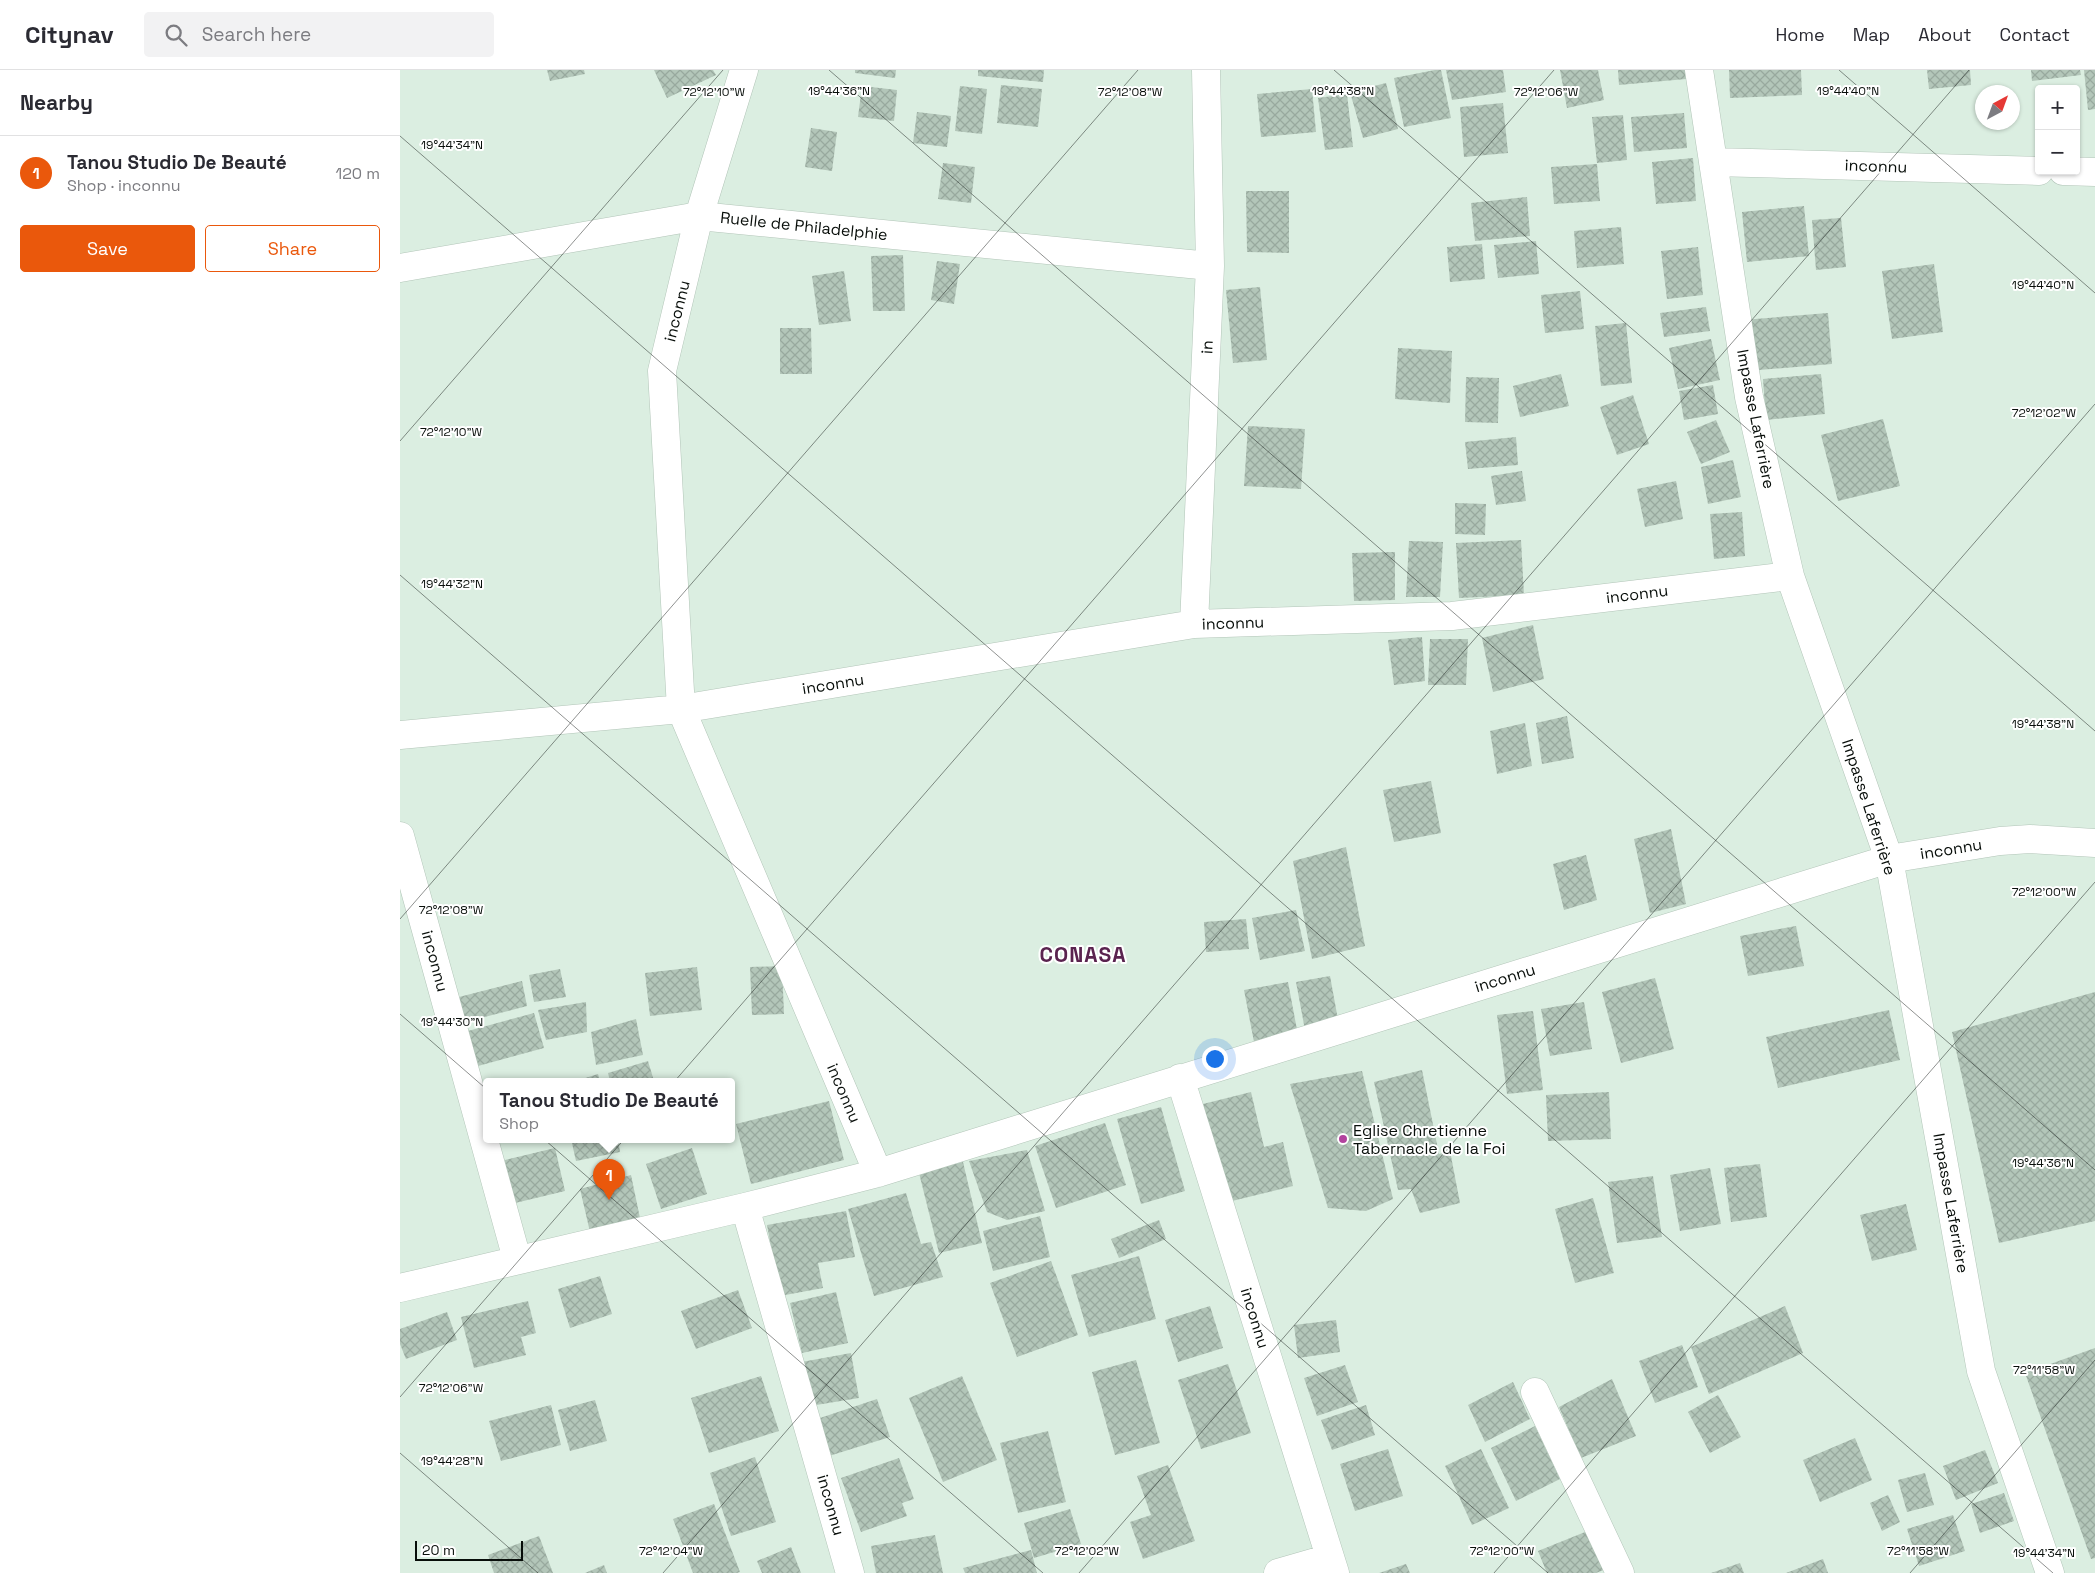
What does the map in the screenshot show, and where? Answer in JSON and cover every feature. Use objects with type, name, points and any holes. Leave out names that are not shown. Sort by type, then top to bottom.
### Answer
[{"type":"street","name":"inconnu","points":[[744,70],[700,216],[662,371],[681,709],[878,1173]]},
{"type":"street","name":"in","points":[[1194,624],[1210,266],[1206,70]]},
{"type":"street","name":"Impasse Laferrière","points":[[1699,70],[1749,397],[1790,576],[1889,859],[1981,1371],[2050,1573]]},
{"type":"street","name":"inconnu","points":[[1713,162],[2035,171]]},
{"type":"street","points":[[2080,172],[2095,172]]},
{"type":"street","name":"Ruelle de Philadelphie","points":[[400,268],[700,216],[1210,266]]},
{"type":"street","name":"inconnu","points":[[400,735],[681,709],[1194,624],[1452,616],[1790,576]]},
{"type":"street","name":"inconnu","points":[[400,836],[483,1137]]},
{"type":"street","name":"inconnu","points":[[400,1288],[745,1207],[878,1173],[1889,859],[2030,838],[2095,843]]},
{"type":"street","name":"inconnu","points":[[1180,1078],[1333,1566],[1278,1573]]},
{"type":"street","name":"inconnu","points":[[485,1143],[517,1260]]},
{"type":"street","name":"inconnu","points":[[745,1207],[850,1573]]},
{"type":"street","points":[[1535,1392],[1620,1573]]},
{"type":"building","points":[[547,70],[584,70],[585,74],[550,81]]},
{"type":"building","points":[[654,70],[713,70],[716,75],[667,98]]},
{"type":"building","points":[[855,70],[896,70],[895,78],[855,73]]},
{"type":"building","points":[[978,70],[1044,70],[1043,82],[978,76]]},
{"type":"building","points":[[1441,70],[1451,118],[1404,127],[1394,78]]},
{"type":"building","points":[[1446,70],[1503,70],[1506,92],[1452,100]]},
{"type":"building","points":[[1560,70],[1598,70],[1604,100],[1567,108]]},
{"type":"building","points":[[1618,70],[1685,70],[1686,79],[1619,85]]},
{"type":"building","points":[[1729,70],[1801,70],[1802,95],[1730,98]]},
{"type":"building","points":[[1927,70],[1970,70],[1971,85],[1929,89]]},
{"type":"building","points":[[2031,70],[2080,70],[2081,75],[2032,81]]},
{"type":"building","points":[[2084,70],[2095,70],[2095,109],[2088,110]]},
{"type":"building","points":[[1386,83],[1398,129],[1363,138],[1350,92]]},
{"type":"building","points":[[1001,85],[1042,89],[1038,127],[997,123]]},
{"type":"building","points":[[862,86],[897,90],[894,121],[858,117]]},
{"type":"building","points":[[960,86],[987,89],[982,134],[955,131]]},
{"type":"building","points":[[1312,89],[1316,132],[1261,137],[1257,94]]},
{"type":"building","points":[[1347,94],[1353,147],[1325,150],[1318,98]]},
{"type":"building","points":[[1503,103],[1508,153],[1464,157],[1460,107]]},
{"type":"building","points":[[917,112],[951,116],[947,147],[913,143]]},
{"type":"building","points":[[1684,113],[1687,148],[1634,152],[1631,117]]},
{"type":"building","points":[[1623,115],[1627,160],[1597,163],[1592,117]]},
{"type":"building","points":[[811,128],[837,132],[832,171],[805,167]]},
{"type":"building","points":[[1693,158],[1696,201],[1656,204],[1652,162]]},
{"type":"building","points":[[943,163],[975,167],[971,203],[938,199]]},
{"type":"building","points":[[1597,164],[1600,201],[1554,204],[1551,167]]},
{"type":"building","points":[[1246,191],[1289,191],[1289,253],[1247,252]]},
{"type":"building","points":[[1527,197],[1530,236],[1475,241],[1471,203]]},
{"type":"building","points":[[1804,206],[1809,256],[1747,262],[1742,212]]},
{"type":"building","points":[[1841,218],[1846,267],[1816,270],[1812,220]]},
{"type":"building","points":[[1621,227],[1624,264],[1577,268],[1574,231]]},
{"type":"building","points":[[1536,241],[1539,274],[1498,278],[1494,245]]},
{"type":"building","points":[[1482,244],[1485,279],[1450,282],[1447,247]]},
{"type":"building","points":[[1698,247],[1703,295],[1667,299],[1661,251]]},
{"type":"building","points":[[903,255],[905,311],[873,311],[871,256]]},
{"type":"building","points":[[937,261],[960,264],[954,304],[931,300]]},
{"type":"building","points":[[1934,264],[1943,332],[1892,339],[1882,271]]},
{"type":"building","points":[[844,271],[851,321],[819,325],[812,276]]},
{"type":"building","points":[[1260,287],[1267,360],[1233,363],[1226,290]]},
{"type":"building","points":[[1580,291],[1584,329],[1545,333],[1541,295]]},
{"type":"building","points":[[1706,307],[1710,331],[1664,337],[1660,313]]},
{"type":"building","points":[[1828,313],[1832,364],[1747,371],[1743,320]]},
{"type":"building","points":[[1626,323],[1632,383],[1601,386],[1595,326]]},
{"type":"building","points":[[780,328],[811,328],[812,374],[780,374]]},
{"type":"building","points":[[1711,339],[1720,380],[1678,389],[1669,348]]},
{"type":"building","points":[[1398,348],[1452,351],[1450,403],[1395,399]]},
{"type":"building","points":[[1561,374],[1569,406],[1520,417],[1513,386]]},
{"type":"building","points":[[1821,374],[1825,414],[1766,420],[1763,379]]},
{"type":"building","points":[[1466,377],[1499,378],[1498,423],[1465,422]]},
{"type":"building","points":[[1713,385],[1718,414],[1684,420],[1679,391]]},
{"type":"building","points":[[1633,395],[1649,444],[1617,455],[1600,407]]},
{"type":"building","points":[[1883,419],[1900,486],[1838,501],[1821,435]]},
{"type":"building","points":[[1716,420],[1730,452],[1701,464],[1687,432]]},
{"type":"building","points":[[1248,426],[1305,429],[1301,489],[1244,486]]},
{"type":"building","points":[[1516,437],[1518,465],[1468,469],[1465,442]]},
{"type":"building","points":[[1733,460],[1741,497],[1708,504],[1701,467]]},
{"type":"building","points":[[1522,471],[1526,501],[1496,505],[1491,476]]},
{"type":"building","points":[[1676,481],[1683,519],[1645,527],[1637,489]]},
{"type":"building","points":[[1455,503],[1486,504],[1485,535],[1455,534]]},
{"type":"building","points":[[1742,512],[1745,556],[1714,559],[1710,514]]},
{"type":"building","points":[[1521,540],[1524,595],[1459,598],[1456,543]]},
{"type":"building","points":[[1409,541],[1443,542],[1440,597],[1406,597]]},
{"type":"building","points":[[1395,552],[1395,600],[1354,601],[1352,553]]},
{"type":"building","points":[[1533,625],[1544,679],[1493,692],[1482,638]]},
{"type":"building","points":[[1422,637],[1425,681],[1394,685],[1388,640]]},
{"type":"building","points":[[1430,639],[1468,639],[1466,685],[1428,685]]},
{"type":"building","points":[[1567,716],[1574,758],[1542,764],[1536,723]]},
{"type":"building","points":[[1525,723],[1532,766],[1497,774],[1490,731]]},
{"type":"building","points":[[1431,781],[1441,833],[1394,842],[1383,790]]},
{"type":"building","points":[[1671,829],[1686,904],[1650,913],[1634,839]]},
{"type":"building","points":[[1346,847],[1365,946],[1312,959],[1293,861]]},
{"type":"building","points":[[1586,855],[1597,900],[1564,910],[1553,864]]},
{"type":"building","points":[[1296,910],[1305,951],[1260,960],[1252,918]]},
{"type":"building","points":[[1246,919],[1249,949],[1206,952],[1204,922]]},
{"type":"building","points":[[1796,926],[1804,966],[1748,976],[1740,936]]},
{"type":"building","points":[[782,966],[784,1014],[752,1015],[750,967]]},
{"type":"building","points":[[697,967],[702,1010],[650,1016],[645,973]]},
{"type":"building","points":[[560,969],[566,997],[534,1002],[529,975]]},
{"type":"building","points":[[1330,976],[1339,1025],[1305,1030],[1296,982]]},
{"type":"building","points":[[1655,978],[1674,1049],[1621,1063],[1602,992]]},
{"type":"building","points":[[522,981],[527,1006],[465,1022],[459,997]]},
{"type":"building","points":[[1288,982],[1298,1035],[1254,1042],[1244,990]]},
{"type":"building","points":[[2095,992],[2095,1221],[1999,1243],[1952,1032]]},
{"type":"building","points":[[586,1002],[587,1032],[546,1040],[538,1010]]},
{"type":"building","points":[[1584,1002],[1592,1049],[1550,1056],[1541,1009]]},
{"type":"building","points":[[1889,1010],[1900,1060],[1778,1088],[1766,1037]]},
{"type":"building","points":[[1533,1011],[1543,1090],[1507,1094],[1497,1015]]},
{"type":"building","points":[[534,1013],[544,1048],[478,1066],[468,1031]]},
{"type":"building","points":[[636,1019],[643,1055],[596,1065],[591,1032]]},
{"type":"building","points":[[648,1061],[653,1078],[609,1078],[608,1073]]},
{"type":"building","points":[[1422,1070],[1439,1154],[1450,1151],[1460,1203],[1420,1213],[1411,1189],[1398,1190],[1374,1082]]},
{"type":"building","points":[[1362,1071],[1393,1199],[1366,1211],[1328,1208],[1290,1084]]},
{"type":"building","points":[[598,1074],[599,1078],[585,1078]]},
{"type":"building","points":[[1251,1092],[1264,1147],[1283,1142],[1293,1186],[1228,1202],[1203,1104]]},
{"type":"building","points":[[1609,1092],[1611,1139],[1548,1141],[1546,1095]]},
{"type":"building","points":[[829,1101],[844,1160],[751,1184],[736,1124]]},
{"type":"building","points":[[1161,1107],[1185,1191],[1141,1204],[1117,1119]]},
{"type":"building","points":[[1105,1123],[1126,1185],[1056,1208],[1035,1146]]},
{"type":"building","points":[[572,1143],[619,1143],[620,1152],[576,1161]]},
{"type":"building","points":[[555,1148],[565,1191],[511,1204],[501,1161]]},
{"type":"building","points":[[692,1148],[707,1194],[661,1209],[646,1164]]},
{"type":"building","points":[[1027,1150],[1045,1211],[1007,1220],[987,1212],[969,1161]]},
{"type":"building","points":[[963,1162],[982,1243],[939,1253],[919,1173]]},
{"type":"building","points":[[1760,1164],[1767,1217],[1731,1222],[1724,1168]]},
{"type":"building","points":[[1710,1168],[1721,1224],[1680,1231],[1670,1175]]},
{"type":"building","points":[[631,1175],[640,1218],[590,1232],[580,1189]]},
{"type":"building","points":[[1653,1176],[1662,1237],[1617,1243],[1608,1182]]},
{"type":"building","points":[[906,1193],[921,1244],[931,1242],[943,1277],[874,1296],[848,1209]]},
{"type":"building","points":[[1593,1198],[1614,1273],[1575,1283],[1555,1209]]},
{"type":"building","points":[[1906,1204],[1917,1250],[1872,1261],[1860,1215]]},
{"type":"building","points":[[846,1211],[855,1257],[818,1263],[823,1288],[780,1296],[767,1225]]},
{"type":"building","points":[[1040,1216],[1050,1257],[993,1271],[983,1231]]},
{"type":"building","points":[[1159,1220],[1166,1239],[1119,1258],[1111,1239]]},
{"type":"building","points":[[1139,1256],[1156,1319],[1089,1337],[1071,1275]]},
{"type":"building","points":[[1051,1261],[1078,1335],[1017,1357],[990,1283]]},
{"type":"building","points":[[600,1276],[612,1314],[570,1328],[558,1289]]},
{"type":"building","points":[[738,1290],[752,1328],[696,1349],[681,1311]]},
{"type":"building","points":[[836,1292],[848,1343],[802,1353],[790,1303]]},
{"type":"building","points":[[528,1301],[536,1333],[521,1337],[526,1355],[474,1368],[461,1317]]},
{"type":"building","points":[[1210,1306],[1223,1348],[1178,1362],[1165,1320]]},
{"type":"building","points":[[1785,1306],[1803,1353],[1709,1394],[1691,1347]]},
{"type":"building","points":[[447,1312],[457,1340],[406,1359],[400,1344],[400,1329]]},
{"type":"building","points":[[1336,1320],[1340,1352],[1298,1358],[1294,1325]]},
{"type":"building","points":[[1682,1345],[1698,1387],[1655,1403],[1639,1361]]},
{"type":"building","points":[[2095,1348],[2095,1558],[2091,1559],[2025,1373]]},
{"type":"building","points":[[851,1353],[859,1398],[804,1407],[796,1363]]},
{"type":"building","points":[[1136,1360],[1160,1443],[1115,1455],[1092,1372]]},
{"type":"building","points":[[1228,1364],[1251,1433],[1201,1449],[1178,1380]]},
{"type":"building","points":[[1345,1365],[1358,1402],[1317,1416],[1304,1378]]},
{"type":"building","points":[[761,1376],[779,1431],[709,1453],[691,1398]]},
{"type":"building","points":[[962,1376],[997,1460],[943,1482],[909,1398]]},
{"type":"building","points":[[1612,1379],[1636,1436],[1581,1458],[1559,1407]]},
{"type":"building","points":[[1513,1382],[1530,1419],[1485,1442],[1468,1405]]},
{"type":"building","points":[[1718,1395],[1741,1437],[1710,1453],[1688,1412]]},
{"type":"building","points":[[877,1399],[890,1437],[829,1456],[817,1419]]},
{"type":"building","points":[[595,1400],[607,1441],[570,1451],[558,1410]]},
{"type":"building","points":[[551,1405],[561,1445],[501,1461],[489,1421]]},
{"type":"building","points":[[1366,1405],[1375,1435],[1332,1450],[1321,1420]]},
{"type":"building","points":[[1535,1426],[1560,1479],[1516,1501],[1491,1448]]},
{"type":"building","points":[[1048,1431],[1066,1502],[1018,1513],[1000,1443]]},
{"type":"building","points":[[1855,1438],[1872,1480],[1820,1502],[1803,1460]]},
{"type":"building","points":[[1388,1449],[1403,1496],[1355,1511],[1340,1464]]},
{"type":"building","points":[[1481,1449],[1509,1508],[1472,1525],[1445,1466]]},
{"type":"building","points":[[1985,1450],[1998,1483],[1956,1500],[1943,1466]]},
{"type":"building","points":[[755,1457],[776,1522],[731,1536],[710,1473]]},
{"type":"building","points":[[899,1458],[914,1499],[902,1503],[907,1516],[861,1532],[841,1478]]},
{"type":"building","points":[[1168,1465],[1195,1541],[1143,1559],[1130,1522],[1151,1515],[1137,1476]]},
{"type":"building","points":[[1925,1473],[1934,1505],[1907,1512],[1898,1480]]},
{"type":"building","points":[[2004,1493],[2014,1521],[1980,1533],[1971,1504]]},
{"type":"building","points":[[1888,1495],[1900,1522],[1882,1531],[1870,1503]]},
{"type":"building","points":[[714,1504],[740,1572],[693,1573],[673,1519]]},
{"type":"building","points":[[1070,1509],[1081,1544],[1034,1558],[1024,1523]]},
{"type":"building","points":[[1953,1515],[1965,1551],[1919,1566],[1907,1529]]},
{"type":"building","points":[[1590,1530],[1606,1569],[1596,1573],[1547,1573],[1538,1551]]},
{"type":"building","points":[[935,1535],[943,1573],[876,1573],[871,1546]]},
{"type":"building","points":[[539,1536],[553,1573],[494,1573],[488,1555]]},
{"type":"building","points":[[791,1547],[801,1573],[762,1573],[757,1561]]},
{"type":"building","points":[[1031,1550],[1037,1573],[965,1573],[963,1568]]},
{"type":"building","points":[[1823,1559],[1828,1573],[1786,1573]]},
{"type":"building","points":[[1740,1563],[1744,1573],[1711,1573]]},
{"type":"building","points":[[1406,1564],[1410,1573],[1379,1573]]},
{"type":"building","points":[[604,1565],[607,1573],[585,1573]]},
{"type":"place","name":"Eglise Chretienne Tabernacle de la Foi","points":[[1343,1139]]},
{"type":"place","name":"Tanou Studio De Beauté","points":[[609,1200]]},
{"type":"district","name":"CONASA","points":[[1083,954]]}]
